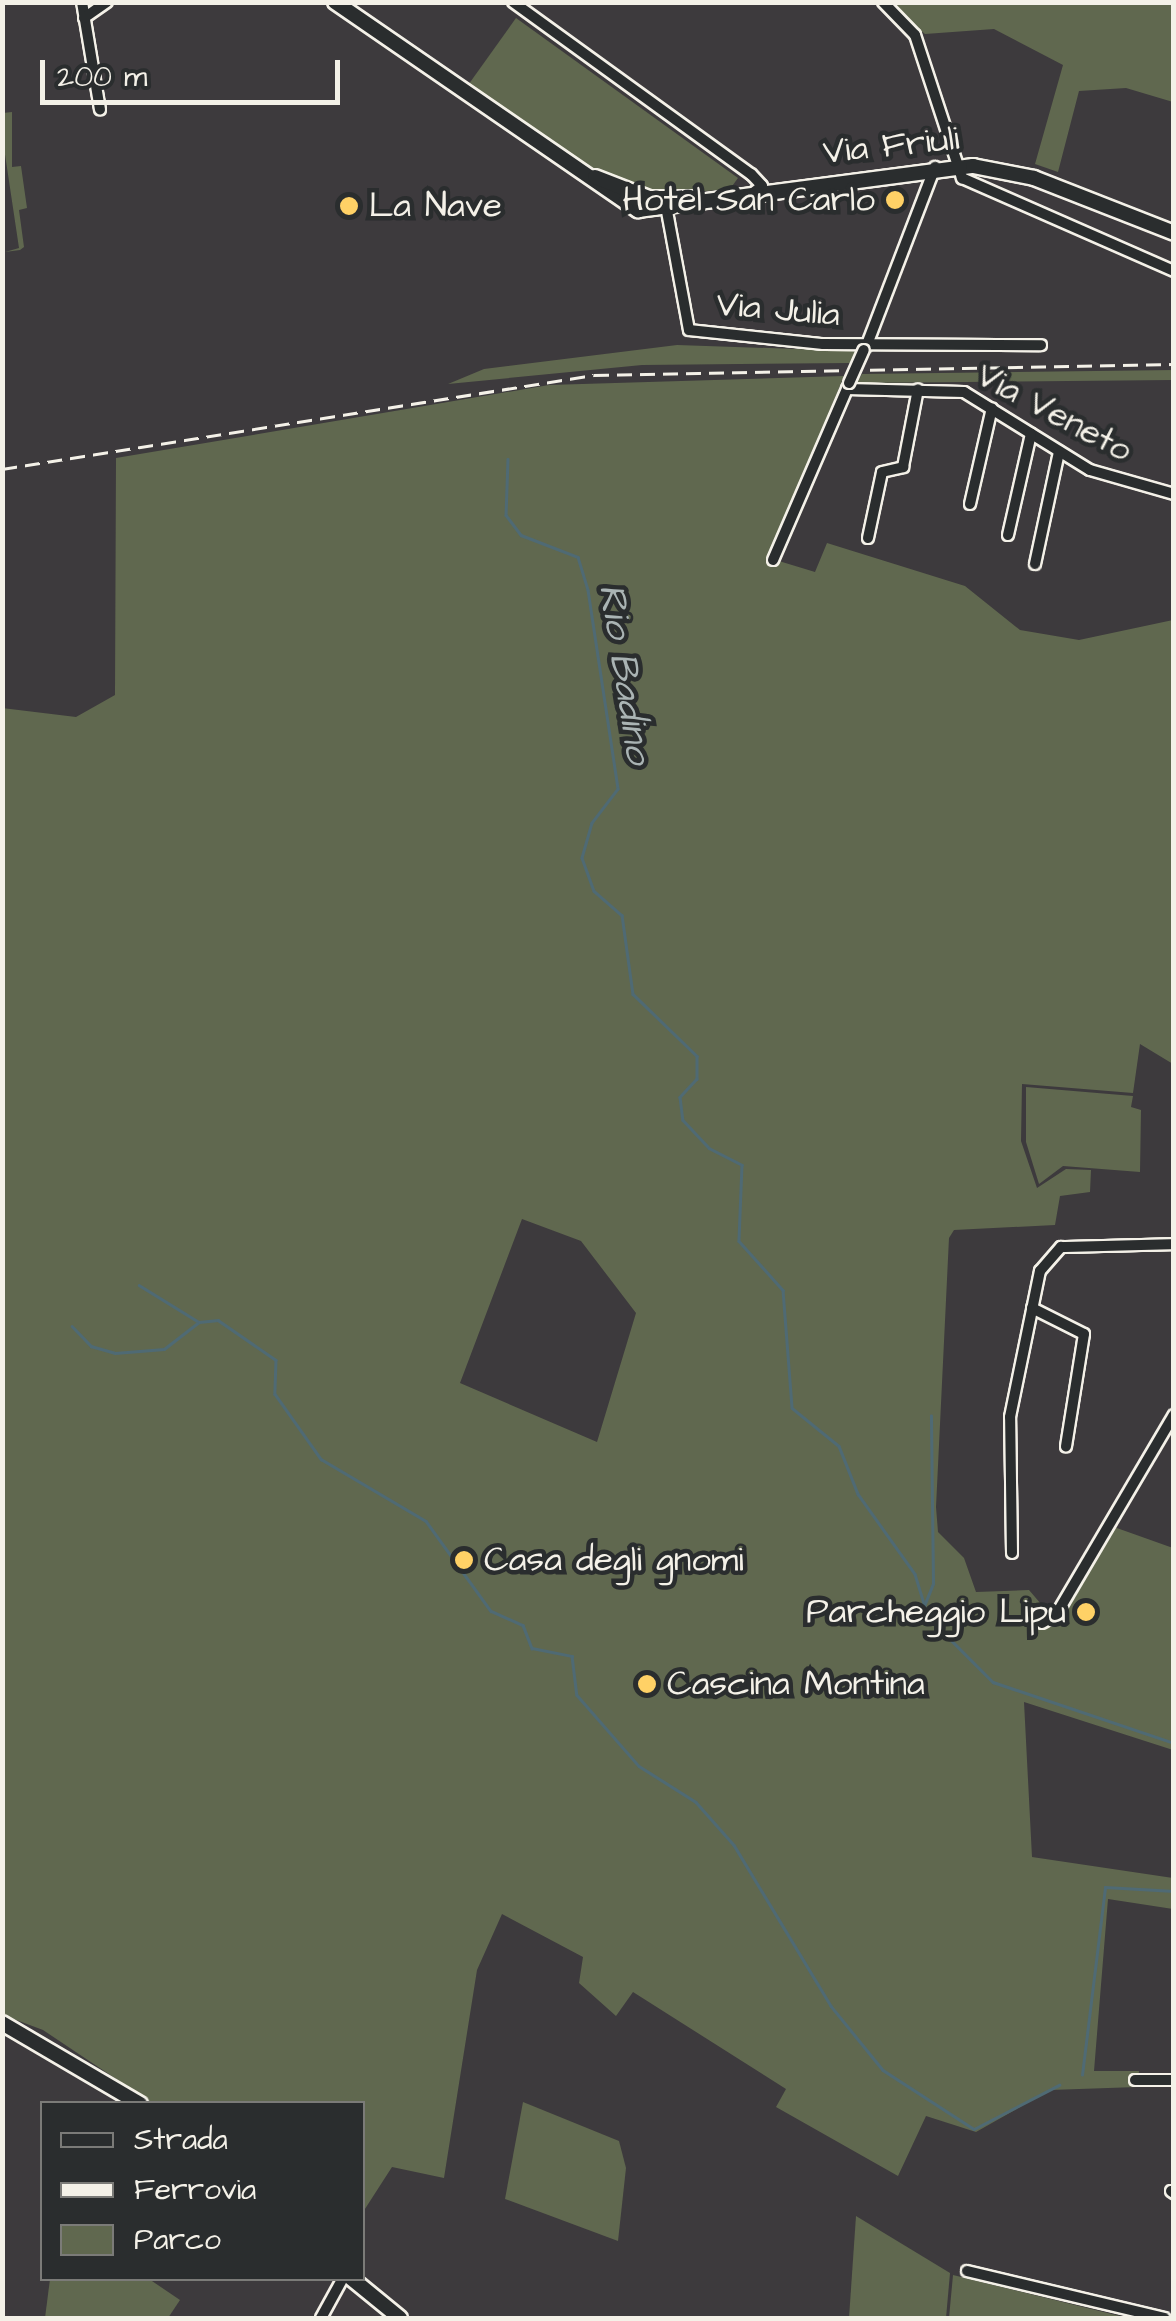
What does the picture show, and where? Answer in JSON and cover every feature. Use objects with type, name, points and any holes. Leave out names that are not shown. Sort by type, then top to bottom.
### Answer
[{"type":"street","points":[[82,2],[100,110]]},
{"type":"street","points":[[84,18],[107,2]]},
{"type":"street","points":[[335,2],[607,196],[653,207]]},
{"type":"street","points":[[513,2],[762,190]]},
{"type":"street","points":[[883,2],[918,41],[955,166],[974,186],[1174,272]]},
{"type":"street","name":"Via Julia","points":[[773,560],[866,347],[936,166]]},
{"type":"street","name":"Via Friuli","points":[[653,207],[955,166],[1034,178],[1174,232]]},
{"type":"street","name":"Via Friuli","points":[[709,200],[784,190]]},
{"type":"street","name":"Via Julia","points":[[653,207],[686,329],[866,347]]},
{"type":"street","points":[[866,347],[1041,345]]},
{"type":"street","name":"Via Veneto","points":[[848,386],[961,391],[1059,452],[1174,494]]},
{"type":"street","points":[[868,538],[882,472],[903,467],[918,389]]},
{"type":"street","points":[[970,504],[992,408]]},
{"type":"street","points":[[1008,534],[1031,434]]},
{"type":"street","points":[[1035,564],[1059,452]]},
{"type":"street","points":[[1012,1553],[1010,1417],[1040,1271],[1060,1247],[1174,1244]]},
{"type":"street","points":[[1032,1308],[1084,1334],[1066,1447]]},
{"type":"street","points":[[1042,1623],[1056,1615],[1174,1415]]},
{"type":"street","points":[[2,2023],[135,2101]]},
{"type":"street","points":[[1135,2080],[1174,2080]]},
{"type":"street","points":[[968,2271],[1164,2318]]},
{"type":"street","points":[[320,2318],[341,2281]]},
{"type":"street","points":[[355,2281],[400,2318]]},
{"type":"green space","points":[[888,3],[1173,3],[1173,102],[1126,88],[1079,91],[1058,172],[1035,164],[1063,65],[994,29],[925,34]]},
{"type":"green space","points":[[516,18],[738,178],[730,189],[633,197],[466,88]]},
{"type":"green space","points":[[12,112],[12,167],[21,166],[27,208],[19,210],[24,247],[5,252],[19,248],[3,141],[3,113]]},
{"type":"green space","points":[[677,345],[856,351],[850,363],[642,365],[448,384],[484,369]]},
{"type":"green space","points":[[1174,370],[1173,380],[857,383],[862,374]]},
{"type":"green space","points":[[844,376],[769,558],[815,572],[827,543],[965,586],[1020,630],[1079,640],[1173,620],[1173,1064],[1140,1044],[1133,1093],[1022,1084],[1021,1141],[1037,1188],[1066,1169],[1091,1170],[1090,1192],[1060,1196],[1055,1225],[954,1230],[949,1238],[936,1507],[938,1532],[964,1558],[976,1592],[1029,1590],[1053,1618],[1114,1527],[1173,1548],[1173,1750],[1024,1702],[1032,1857],[1173,1878],[1173,1909],[1108,1899],[1094,2071],[1139,2071],[1137,2087],[1050,2090],[976,2132],[926,2116],[898,2176],[776,2107],[786,2089],[633,1992],[616,2016],[579,1983],[583,1957],[502,1914],[477,1970],[444,2178],[392,2167],[365,2209],[365,2101],[149,2101],[43,2030],[3,2015],[2,708],[76,717],[115,695],[116,458],[549,385]],"holes":[[[522,1219],[581,1241],[636,1313],[597,1442],[460,1383]]]},
{"type":"green space","points":[[1026,1087],[1133,1096],[1131,1107],[1141,1110],[1140,1172],[1063,1166],[1039,1184],[1026,1142]]},
{"type":"green space","points":[[523,2102],[619,2141],[626,2168],[618,2241],[505,2199]]},
{"type":"green space","points":[[856,2216],[950,2273],[946,2318],[849,2318]]},
{"type":"green space","points":[[953,2275],[1128,2318],[949,2318]]},
{"type":"green space","points":[[50,2281],[152,2281],[180,2300],[168,2318],[45,2318]]},
{"type":"waterway","name":"Rio Badino","points":[[508,459],[506,515],[521,535],[578,557],[588,590],[618,789],[592,823],[582,858],[594,891],[622,915],[633,994],[697,1056],[697,1079],[680,1097],[683,1120],[709,1148],[742,1165],[739,1241],[783,1290],[792,1408],[839,1446],[858,1494],[915,1574],[930,1623]]},
{"type":"waterway","points":[[139,1285],[199,1322]]},
{"type":"waterway","points":[[72,1326],[91,1346],[115,1353],[164,1349],[199,1322],[218,1320],[276,1360],[275,1394],[321,1459],[426,1521],[491,1611],[523,1625],[532,1648],[572,1656],[577,1695],[639,1766],[696,1802],[734,1845],[831,2006],[883,2070],[974,2129],[1059,2085]]},
{"type":"waterway","points":[[924,1606],[933,1584],[931,1416]]},
{"type":"waterway","name":"Rio Badino","points":[[943,1632],[993,1682],[1174,1743]]},
{"type":"waterway","points":[[1082,2075],[1105,1887],[1174,1891]]},
{"type":"railway","points":[[2,469],[594,375],[1174,364]]},
{"type":"place","name":"Hotel San Carlo","points":[[895,200]]},
{"type":"place","name":"La Nave","points":[[349,206]]},
{"type":"place","name":"Casa degli gnomi","points":[[464,1560]]},
{"type":"place","name":"Parcheggio Lipu","points":[[1086,1612]]},
{"type":"place","name":"Cascina Montina","points":[[647,1684]]}]
